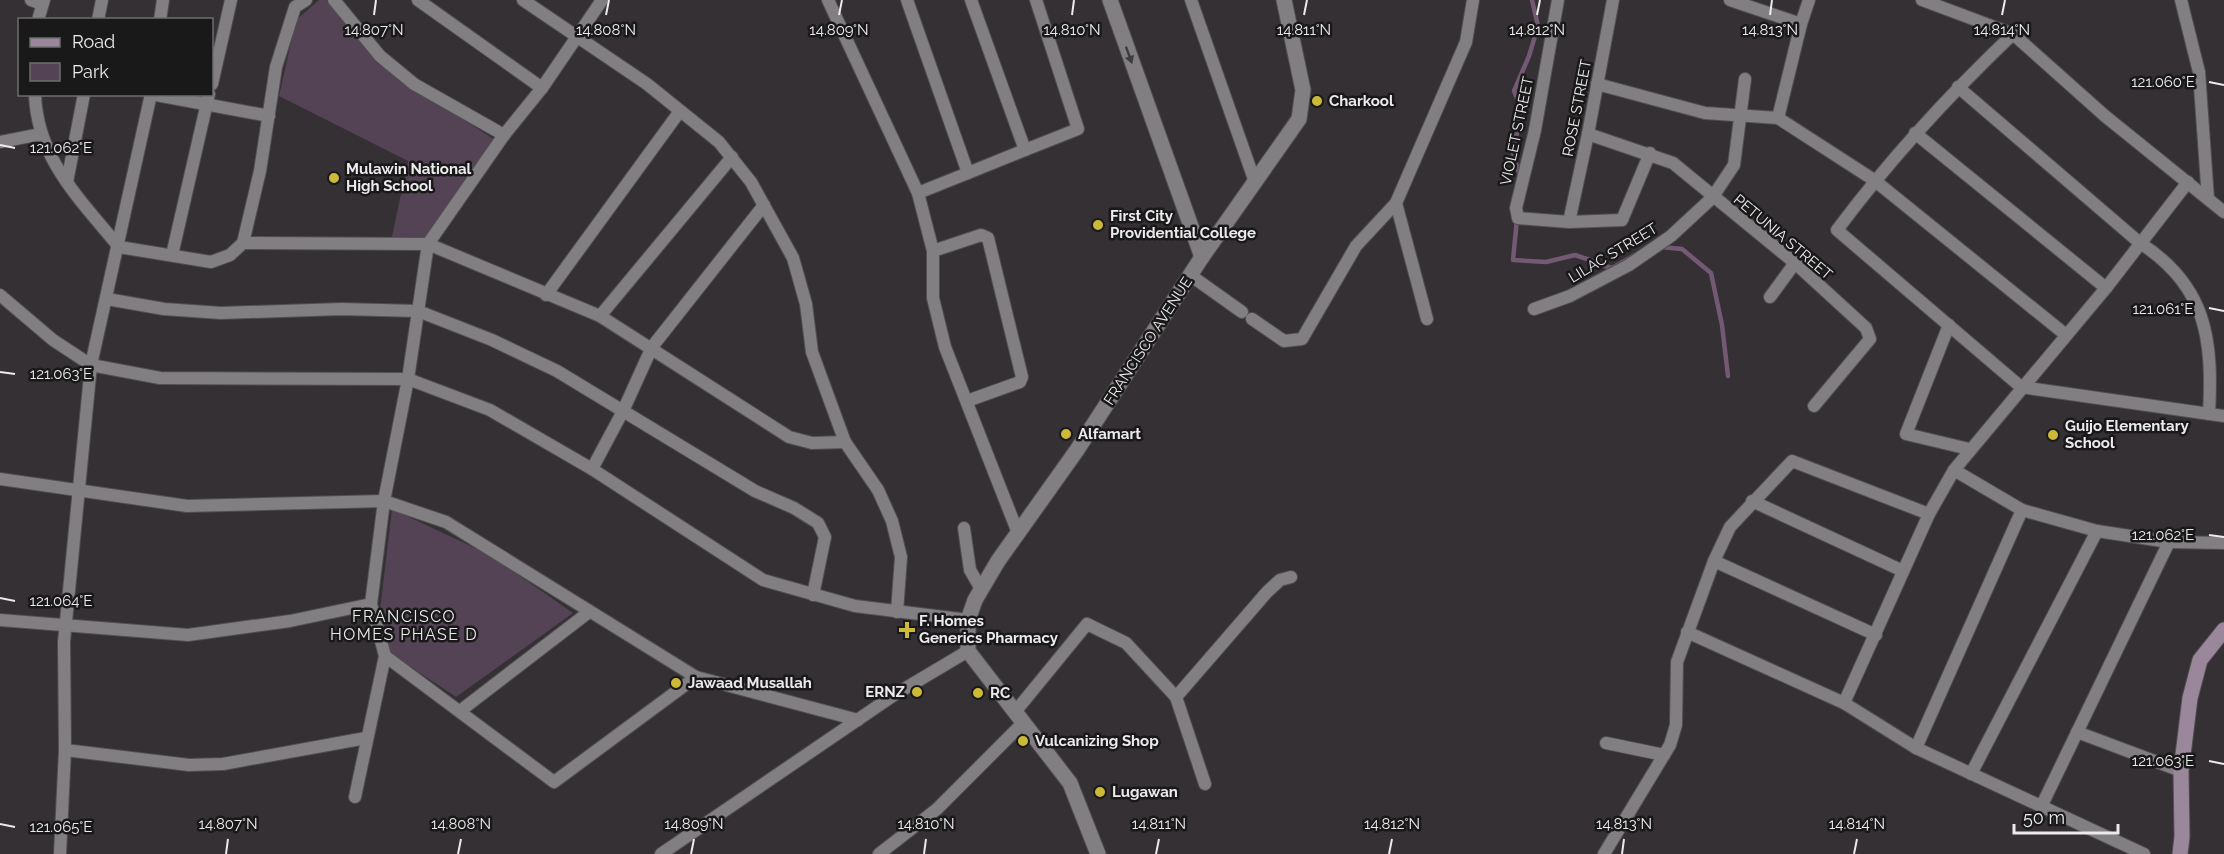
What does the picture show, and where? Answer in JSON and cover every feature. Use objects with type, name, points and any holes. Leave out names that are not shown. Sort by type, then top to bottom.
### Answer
[{"type":"main road","points":[[2180,854],[2181,771],[2190,698],[2200,660],[2224,630]]},
{"type":"street","points":[[98,18],[102,0]]},
{"type":"street","points":[[160,18],[163,0]]},
{"type":"street","points":[[213,80],[231,0]]},
{"type":"street","points":[[35,96],[41,134],[57,171],[118,247],[211,262],[230,255],[243,243],[269,116],[276,68],[295,7],[306,0]]},
{"type":"street","points":[[334,0],[380,56],[414,84],[504,135]]},
{"type":"street","points":[[418,0],[542,88]]},
{"type":"street","points":[[524,0],[613,59],[719,142],[764,204],[793,258],[806,304],[812,352],[845,442],[878,490],[892,521],[901,557],[897,612]]},
{"type":"street","points":[[355,796],[385,656],[371,604],[384,501],[408,379],[428,244],[504,135],[542,88],[602,0]]},
{"type":"street","points":[[828,0],[918,193],[933,251],[933,298],[945,347],[1018,533]]},
{"type":"street","points":[[907,0],[968,173]]},
{"type":"street","points":[[971,0],[1025,150]]},
{"type":"street","points":[[918,193],[1078,129],[1036,0]]},
{"type":"street","points":[[1110,0],[1202,257]]},
{"type":"street","points":[[1191,0],[1255,182]]},
{"type":"street","name":"FRANCISCO AVENUE","points":[[968,651],[968,620],[981,589],[1077,450],[1202,257],[1299,119],[1303,90],[1284,0]]},
{"type":"street","points":[[1252,319],[1284,341],[1302,339],[1356,246],[1396,203],[1466,42],[1473,0]]},
{"type":"street","name":"VIOLET STREET","points":[[1558,0],[1535,130],[1515,208],[1521,219],[1569,222]]},
{"type":"street","name":"ROSE STREET","points":[[1569,222],[1613,0]]},
{"type":"street","points":[[1730,0],[1801,24]]},
{"type":"street","points":[[1778,118],[1809,0]]},
{"type":"street","points":[[1922,0],[2013,34],[2105,116],[2224,212]]},
{"type":"street","points":[[2181,0],[2199,72],[2208,199]]},
{"type":"street","points":[[38,18],[39,1]]},
{"type":"street","points":[[2013,34],[1958,87],[1915,134],[1874,180],[1837,230],[2021,387],[2224,416]]},
{"type":"street","name":"LILAC STREET","points":[[1534,309],[1570,296],[1629,265],[1671,236],[1712,198],[1734,165],[1745,79]]},
{"type":"street","points":[[1598,84],[1685,108],[1739,116],[1778,118],[1874,180],[2066,335]]},
{"type":"street","points":[[1958,87],[2140,243],[2158,255],[2180,277],[2199,308],[2208,337],[2212,368],[2209,414]]},
{"type":"street","points":[[67,182],[84,96]]},
{"type":"street","points":[[60,854],[65,750],[66,625],[92,365],[151,96]]},
{"type":"street","points":[[170,96],[208,100],[269,116]]},
{"type":"street","points":[[172,255],[208,100]]},
{"type":"street","points":[[546,295],[680,111]]},
{"type":"street","points":[[0,142],[41,134]]},
{"type":"street","name":"PETUNIA STREET","points":[[1588,134],[1650,153],[1673,163],[1712,198],[1795,263],[1870,335],[1848,366],[1814,406]]},
{"type":"street","points":[[1915,134],[2106,288]]},
{"type":"street","points":[[1569,222],[1623,220],[1650,153]]},
{"type":"street","points":[[600,316],[732,157]]},
{"type":"street","points":[[1844,703],[1929,514],[1954,470],[1969,449],[2106,288],[2188,182]]},
{"type":"street","points":[[1396,203],[1427,319]]},
{"type":"street","points":[[592,469],[623,411],[652,346],[764,204]]},
{"type":"street","points":[[933,251],[981,235],[988,238],[1022,377],[1020,382],[967,401]]},
{"type":"street","points":[[243,243],[428,244],[600,316],[652,346],[789,437],[812,443],[845,442]]},
{"type":"street","points":[[1770,297],[1795,263]]},
{"type":"street","points":[[1190,275],[1242,312]]},
{"type":"street","points":[[0,295],[53,340],[92,365],[160,378],[408,379],[489,410],[592,469],[763,580],[855,606],[968,620]]},
{"type":"street","points":[[107,299],[164,309],[222,314],[342,309],[418,311],[492,339],[546,365],[754,490],[794,508],[818,523],[825,537],[813,595]]},
{"type":"street","points":[[1949,325],[1906,434],[1969,449]]},
{"type":"street","points":[[1604,854],[1664,755],[1676,725],[1677,662],[1687,632],[1714,561],[1730,527],[1752,501],[1792,461],[1929,514]]},
{"type":"street","points":[[1954,470],[2022,510],[2097,531],[2169,542],[2224,543]]},
{"type":"street","points":[[0,479],[187,506],[384,501],[446,522],[696,677],[858,720]]},
{"type":"street","points":[[1752,501],[1903,571]]},
{"type":"street","points":[[1916,748],[2022,510]]},
{"type":"street","points":[[964,528],[970,570],[981,589]]},
{"type":"street","points":[[1971,774],[2097,531]]},
{"type":"street","points":[[2041,807],[2169,542]]},
{"type":"street","points":[[1714,561],[1876,635]]},
{"type":"street","points":[[1176,697],[1267,592],[1281,580],[1291,578]]},
{"type":"street","points":[[0,620],[188,635],[290,621],[371,604]]},
{"type":"street","points":[[460,711],[589,612]]},
{"type":"street","points":[[879,854],[937,809],[1019,717],[1088,624],[1126,644],[1176,697],[1205,784]]},
{"type":"street","points":[[1687,632],[1844,703],[1916,748],[2144,854]]},
{"type":"street","points":[[661,854],[858,720],[968,651],[1070,783],[1098,854]]},
{"type":"street","points":[[385,656],[554,782],[696,677]]},
{"type":"street","points":[[2077,732],[2181,771]]},
{"type":"street","points":[[65,750],[189,765],[223,764],[366,738]]},
{"type":"street","points":[[1606,743],[1664,755]]},
{"type":"green space","points":[[319,0],[326,0],[377,63],[495,140],[423,240],[391,241],[408,161],[279,96],[296,20]]},
{"type":"green space","points":[[392,509],[490,555],[573,613],[456,697],[387,651],[380,610]]},
{"type":"waterway","points":[[1520,176],[1512,150],[1523,113],[1514,91],[1529,56],[1538,26],[1532,0]]},
{"type":"waterway","points":[[1517,219],[1513,260],[1546,262],[1575,255],[1599,263]]},
{"type":"waterway","points":[[1605,266],[1612,268],[1649,247]]},
{"type":"waterway","points":[[1660,247],[1682,249],[1711,273],[1722,325],[1728,376]]},
{"type":"place","name":"Charkool","points":[[1317,101]]},
{"type":"place","name":"Mulawin National High School","points":[[334,178]]},
{"type":"place","name":"First City Providential College","points":[[1098,225]]},
{"type":"place","name":"Alfamart","points":[[1066,434]]},
{"type":"place","name":"Guijo Elementary School","points":[[2053,435]]},
{"type":"place","name":"F. Homes Generics Pharmacy","points":[[907,630]]},
{"type":"place","name":"Jawaad Musallah","points":[[676,683]]},
{"type":"place","name":"ERNZ","points":[[917,692]]},
{"type":"place","name":"RC","points":[[978,693]]},
{"type":"place","name":"Vulcanizing Shop","points":[[1023,741]]},
{"type":"place","name":"Lugawan","points":[[1100,792]]},
{"type":"district","name":"FRANCISCO HOMES PHASE D","points":[[404,625]]}]
